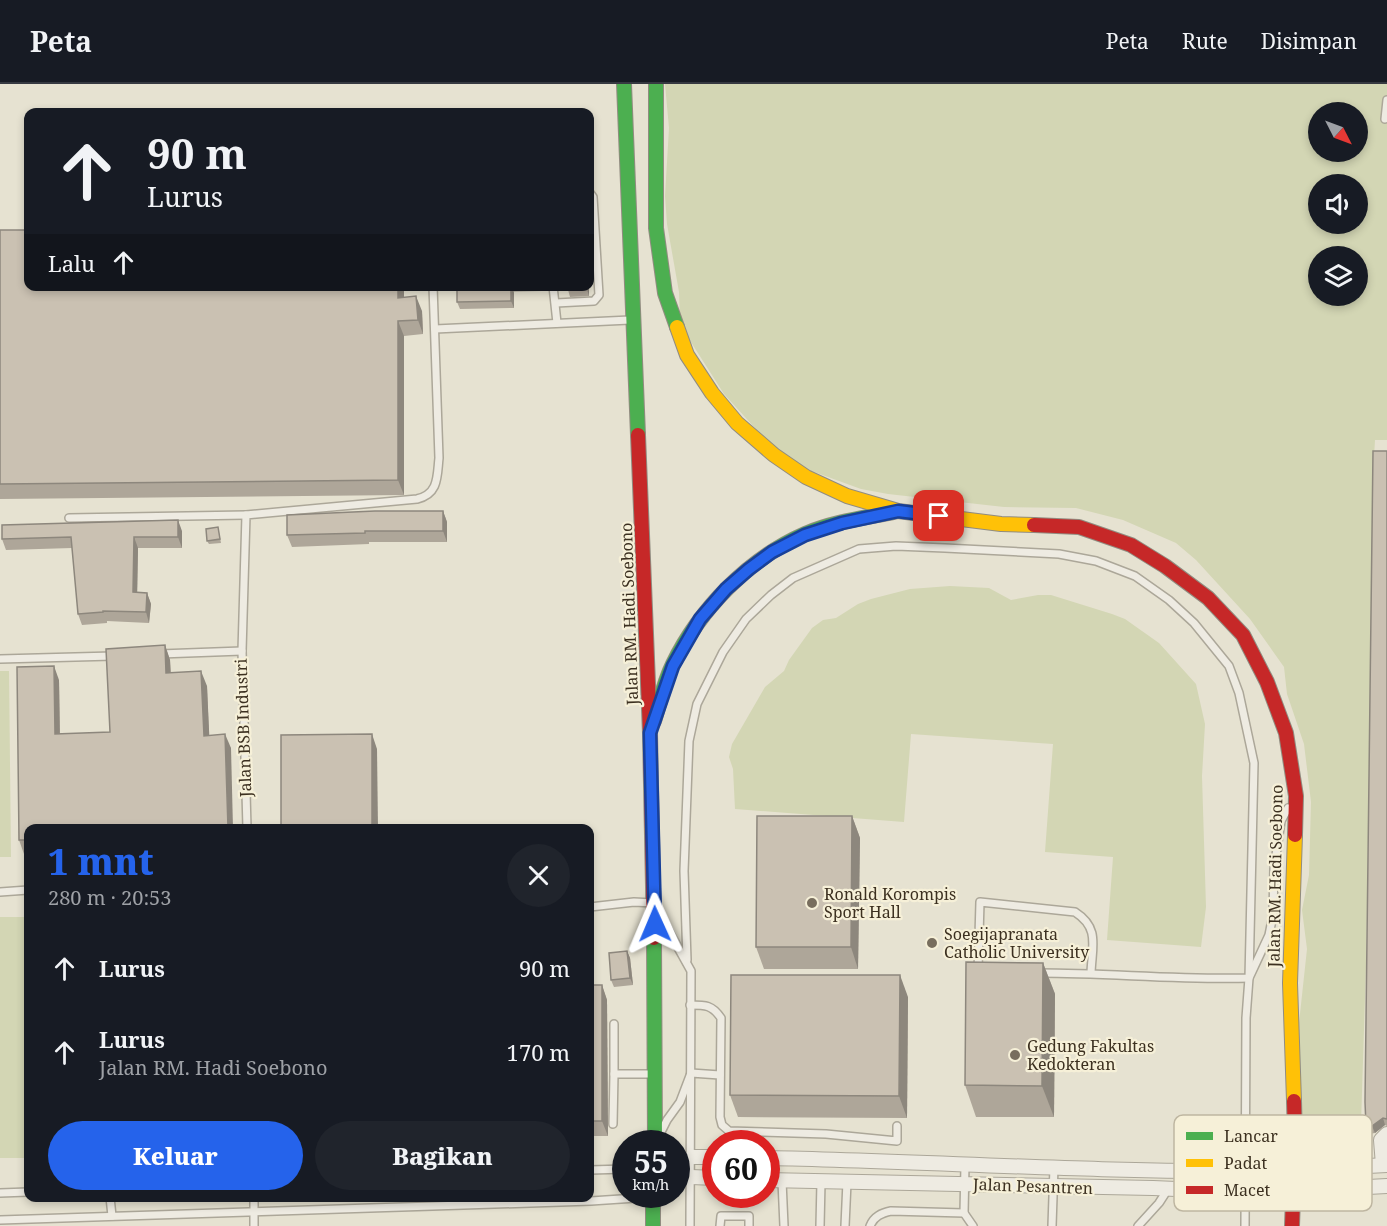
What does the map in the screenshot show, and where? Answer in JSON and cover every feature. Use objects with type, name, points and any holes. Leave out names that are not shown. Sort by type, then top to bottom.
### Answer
[{"type":"main road","name":"Jalan RM. Hadi Soebono","points":[[624,84],[650,733],[654,903],[655,1130]]},
{"type":"main road","name":"Jalan RM. Hadi Soebono","points":[[656,84],[656,228],[665,293],[687,355],[712,393],[737,423],[774,455],[806,477],[847,496],[898,511],[1001,524],[1079,527],[1131,546],[1165,566],[1208,598],[1243,635],[1268,682],[1286,733],[1296,796],[1290,983],[1294,1115]]},
{"type":"main road","points":[[650,733],[673,666],[700,619],[726,589],[772,552],[805,535],[842,523],[898,511]]},
{"type":"main road","points":[[653,1208],[653,1226]]},
{"type":"main road","name":"Jalan RM. Hadi Soebono","points":[[1292,1211],[1292,1226]]},
{"type":"street","points":[[1385,1165],[1381,1140],[1387,1134]]},
{"type":"street","points":[[692,1157],[702,1157]]},
{"type":"street","name":"Jalan Pesantren","points":[[780,1158],[1174,1171]]},
{"type":"street","points":[[821,1182],[822,1159]]},
{"type":"street","points":[[691,1177],[702,1177]]},
{"type":"street","name":"Jalan Pesantren","points":[[780,1181],[1174,1189]]},
{"type":"street","points":[[1372,1187],[1387,1186]]},
{"type":"lane","points":[[1385,119],[1387,100]]},
{"type":"lane","points":[[556,303],[594,301],[598,298],[594,260]]},
{"type":"lane","points":[[69,518],[246,515],[426,497],[433,492],[436,484],[439,458],[433,291]]},
{"type":"lane","points":[[554,291],[557,323]]},
{"type":"lane","points":[[435,329],[633,320]]},
{"type":"lane","points":[[242,651],[246,515]]},
{"type":"lane","points":[[687,960],[684,871],[689,741],[697,704],[723,652],[746,620],[771,595],[793,578],[859,549],[896,546],[945,548],[1059,554],[1096,561],[1135,576],[1170,600],[1194,623],[1229,666],[1239,693],[1254,763],[1246,1018],[1246,1115]]},
{"type":"lane","name":"Jalan BSB Industri","points":[[150,654],[242,651],[246,824]]},
{"type":"lane","points":[[0,659],[126,655]]},
{"type":"lane","points":[[1249,978],[1269,935],[1273,915],[1274,869],[1281,821],[1296,796]]},
{"type":"lane","points":[[0,892],[24,890]]},
{"type":"lane","points":[[594,907],[634,902],[654,903],[691,971],[690,1226]]},
{"type":"lane","points":[[989,972],[978,972],[980,902],[1075,912],[1088,922],[1092,929],[1091,973]]},
{"type":"lane","points":[[1034,973],[1091,973],[1206,979],[1249,978]]},
{"type":"lane","points":[[690,1005],[708,1005],[721,1018],[720,1117],[722,1125],[729,1131],[826,1134],[897,1141],[897,1126]]},
{"type":"lane","points":[[613,1124],[614,1024]]},
{"type":"lane","points":[[691,1073],[720,1075]]},
{"type":"lane","points":[[662,1130],[681,1102],[691,1073]]},
{"type":"lane","points":[[614,1074],[655,1074]]},
{"type":"lane","points":[[965,1165],[964,1213],[973,1226]]},
{"type":"lane","points":[[1052,1226],[1054,1167]]},
{"type":"lane","points":[[594,1170],[612,1169]]},
{"type":"lane","points":[[783,1181],[784,1226]]},
{"type":"lane","points":[[820,1226],[821,1182]]},
{"type":"lane","points":[[845,1226],[847,1182]]},
{"type":"lane","points":[[1138,1226],[1159,1203],[1168,1189]]},
{"type":"lane","points":[[0,1193],[24,1192]]},
{"type":"lane","points":[[594,1197],[612,1196]]},
{"type":"lane","points":[[111,1202],[112,1216]]},
{"type":"lane","points":[[254,1202],[254,1226]]},
{"type":"lane","points":[[0,1220],[254,1212],[453,1202]]},
{"type":"lane","points":[[870,1226],[872,1221],[881,1214],[891,1211],[964,1213]]},
{"type":"lane","points":[[720,1226],[720,1216],[749,1216],[749,1226]]},
{"type":"green space","points":[[665,84],[1387,84],[1387,440],[1375,440],[1374,457],[1366,966],[1361,1115],[1301,1115],[1299,1023],[1307,949],[1302,910],[1309,875],[1311,802],[1304,744],[1287,694],[1284,667],[1250,619],[1196,560],[1176,543],[1123,520],[1076,508],[1004,507],[861,489],[806,469],[774,449],[724,394],[689,339],[680,320],[679,292],[667,224],[665,196],[669,128]]},
{"type":"green space","points":[[950,586],[989,588],[1011,600],[1051,595],[1125,619],[1159,643],[1196,684],[1205,724],[1202,776],[1206,907],[1201,947],[1107,940],[1113,857],[1045,852],[1053,744],[911,734],[904,822],[735,809],[733,769],[729,757],[732,744],[765,687],[784,671],[789,660],[812,628],[823,620],[836,618],[858,604],[871,599],[910,589]]},
{"type":"green space","points":[[0,671],[9,671],[11,857],[0,857]]},
{"type":"green space","points":[[0,917],[24,917],[24,1158],[0,1158]]},
{"type":"building","points":[[0,230],[24,230],[24,291],[398,291],[398,298],[416,296],[418,320],[398,321],[398,480],[0,484]]},
{"type":"building","points":[[457,291],[511,291],[511,301],[457,302]]},
{"type":"building","points":[[1373,451],[1387,451],[1387,1119],[1383,1118],[1372,1126],[1372,1115],[1366,1115]]},
{"type":"building","points":[[443,511],[443,531],[365,531],[365,533],[287,535],[287,515]]},
{"type":"building","points":[[178,520],[178,537],[134,537],[133,592],[147,593],[146,612],[103,611],[78,614],[71,537],[2,539],[2,525]]},
{"type":"building","points":[[218,527],[220,539],[207,541],[206,529]]},
{"type":"building","points":[[165,645],[166,673],[201,671],[204,736],[225,734],[228,824],[24,824],[24,840],[19,840],[17,667],[54,666],[55,734],[110,732],[106,649]]},
{"type":"building","points":[[372,734],[372,824],[281,824],[281,735]]},
{"type":"building","name":"Ronald Korompis Sport Hall","points":[[757,816],[852,816],[851,947],[756,947]]},
{"type":"building","points":[[627,951],[630,978],[611,980],[609,953]]},
{"type":"building","name":"Gedung Fakultas Kedokteran","points":[[966,962],[1043,963],[1042,1086],[965,1085]]},
{"type":"building","points":[[731,975],[900,975],[899,1096],[730,1095]]},
{"type":"building","points":[[594,985],[602,985],[602,1121],[594,1121]]},
{"type":"traffic: fast","points":[[624,84],[638,435]]},
{"type":"traffic: fast","points":[[656,84],[656,228],[665,293],[677,327]]},
{"type":"traffic: fast","points":[[654,721],[667,678],[684,644],[712,605],[745,572],[764,557],[805,534],[838,523],[894,512]]},
{"type":"traffic: fast","points":[[654,938],[655,1130]]},
{"type":"traffic: fast","points":[[653,1208],[653,1226]]},
{"type":"traffic: slow","points":[[677,327],[687,355],[712,393],[737,423],[774,455],[806,477],[847,496],[898,511],[1001,524],[1034,525]]},
{"type":"traffic: slow","points":[[1294,1101],[1290,983],[1295,835]]},
{"type":"traffic: jam","points":[[638,435],[650,733],[654,938]]},
{"type":"traffic: jam","points":[[1034,525],[1079,527],[1131,545],[1165,566],[1208,598],[1243,635],[1267,682],[1286,733],[1296,796],[1295,835]]},
{"type":"traffic: jam","points":[[1294,1101],[1294,1115]]},
{"type":"traffic: jam","points":[[1292,1226],[1293,1211]]},
{"type":"place","name":"Ronald Korompis Sport Hall","points":[[812,903]]},
{"type":"place","name":"Soegijapranata Catholic University","points":[[932,943]]},
{"type":"place","name":"Gedung Fakultas Kedokteran","points":[[1015,1055]]},
{"type":"route","points":[[655,924],[650,733],[673,666],[700,619],[726,589],[749,569],[772,552],[805,535],[842,523],[898,511],[939,516]]}]
